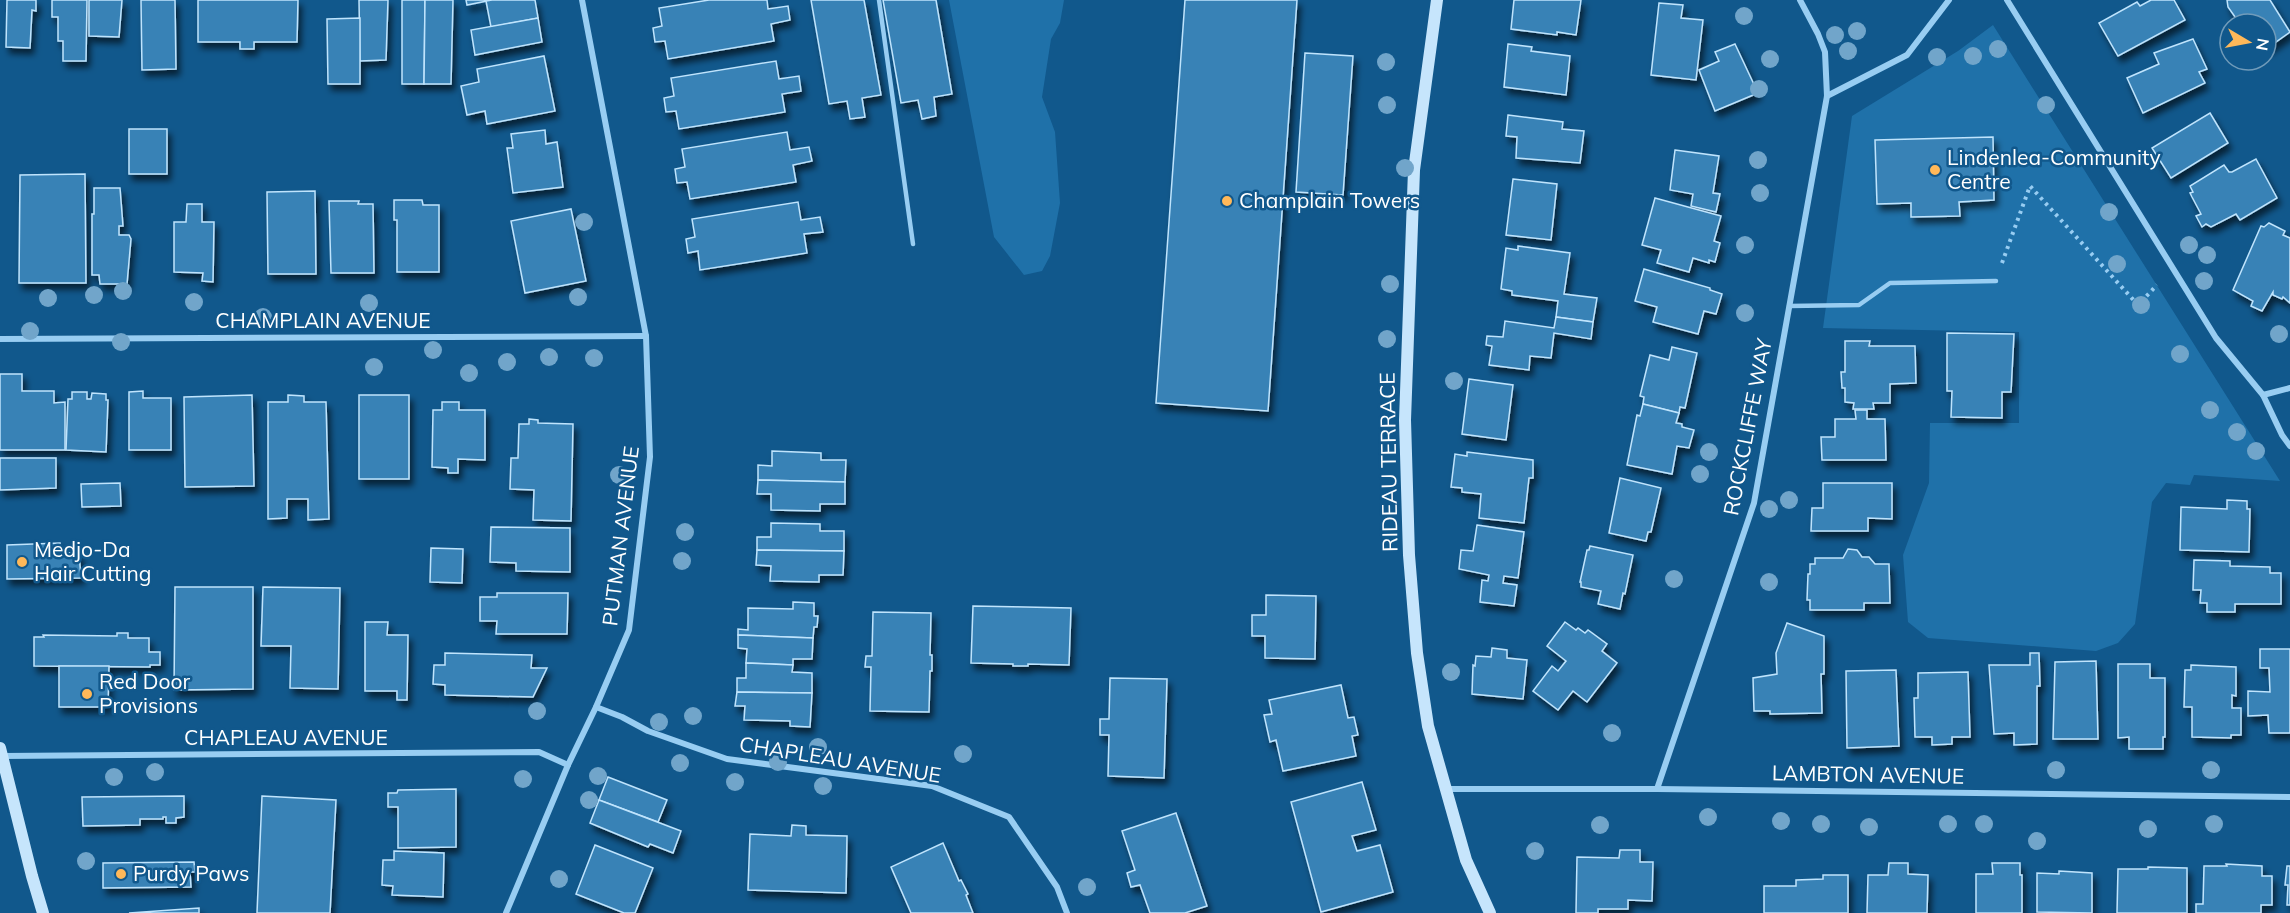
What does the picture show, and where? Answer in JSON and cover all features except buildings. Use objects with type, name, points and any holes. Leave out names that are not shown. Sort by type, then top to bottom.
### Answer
[{"type":"street","name":"PUTMAN AVENUE","points":[[506,913],[568,765],[629,630],[650,457],[646,336],[582,0]]},
{"type":"street","name":"RIDEAU TERRACE","points":[[1437,0],[1414,170],[1405,420],[1409,555],[1417,653],[1428,726],[1466,860],[1490,913]]},
{"type":"street","name":"ROCKCLIFFE WAY","points":[[1657,789],[1754,503],[1827,96],[1825,52],[1800,0]]},
{"type":"street","points":[[1827,96],[1907,55],[1949,0]]},
{"type":"street","points":[[2007,0],[2216,338],[2264,395],[2282,435],[2290,446]]},
{"type":"street","name":"CHAMPLAIN AVENUE","points":[[0,339],[646,336]]},
{"type":"street","points":[[2264,395],[2290,388]]},
{"type":"street","name":"CHAPLEAU AVENUE","points":[[596,707],[622,717],[648,731],[727,759],[932,786],[1009,817],[1057,887],[1067,913]]},
{"type":"street","points":[[1,752],[43,913]]},
{"type":"street","name":"CHAPLEAU AVENUE","points":[[1,752],[539,752],[568,765]]},
{"type":"street","name":"LAMBTON AVENUE","points":[[1445,789],[1657,789],[2290,797]]},
{"type":"lane","points":[[879,0],[913,244]]},
{"type":"lane","points":[[1789,306],[1859,305],[1890,283],[1996,281]]},
{"type":"path","points":[[1996,281],[2030,186],[2138,305],[2173,270]]},
{"type":"shaded area","points":[[949,0],[1064,0],[1060,23],[1051,39],[1042,97],[1055,132],[1060,203],[1050,256],[1042,271],[1024,275],[994,237]]},
{"type":"shaded area","points":[[1993,25],[2280,481],[2194,475],[2190,485],[2166,483],[2152,502],[2135,624],[2118,643],[2096,651],[1928,638],[1908,622],[1903,555],[1929,483],[1930,423],[2019,423],[2019,332],[1823,328],[1852,116],[1958,51]]},
{"type":"place","name":"Lindenlea-Community Centre","points":[[1935,170]]},
{"type":"place","name":"Champlain Towers","points":[[1227,201]]},
{"type":"place","name":"Medjo-Da Hair Cutting","points":[[22,562]]},
{"type":"place","name":"Red Door Provisions","points":[[87,694]]},
{"type":"place","name":"Purdy Paws","points":[[121,874]]}]
